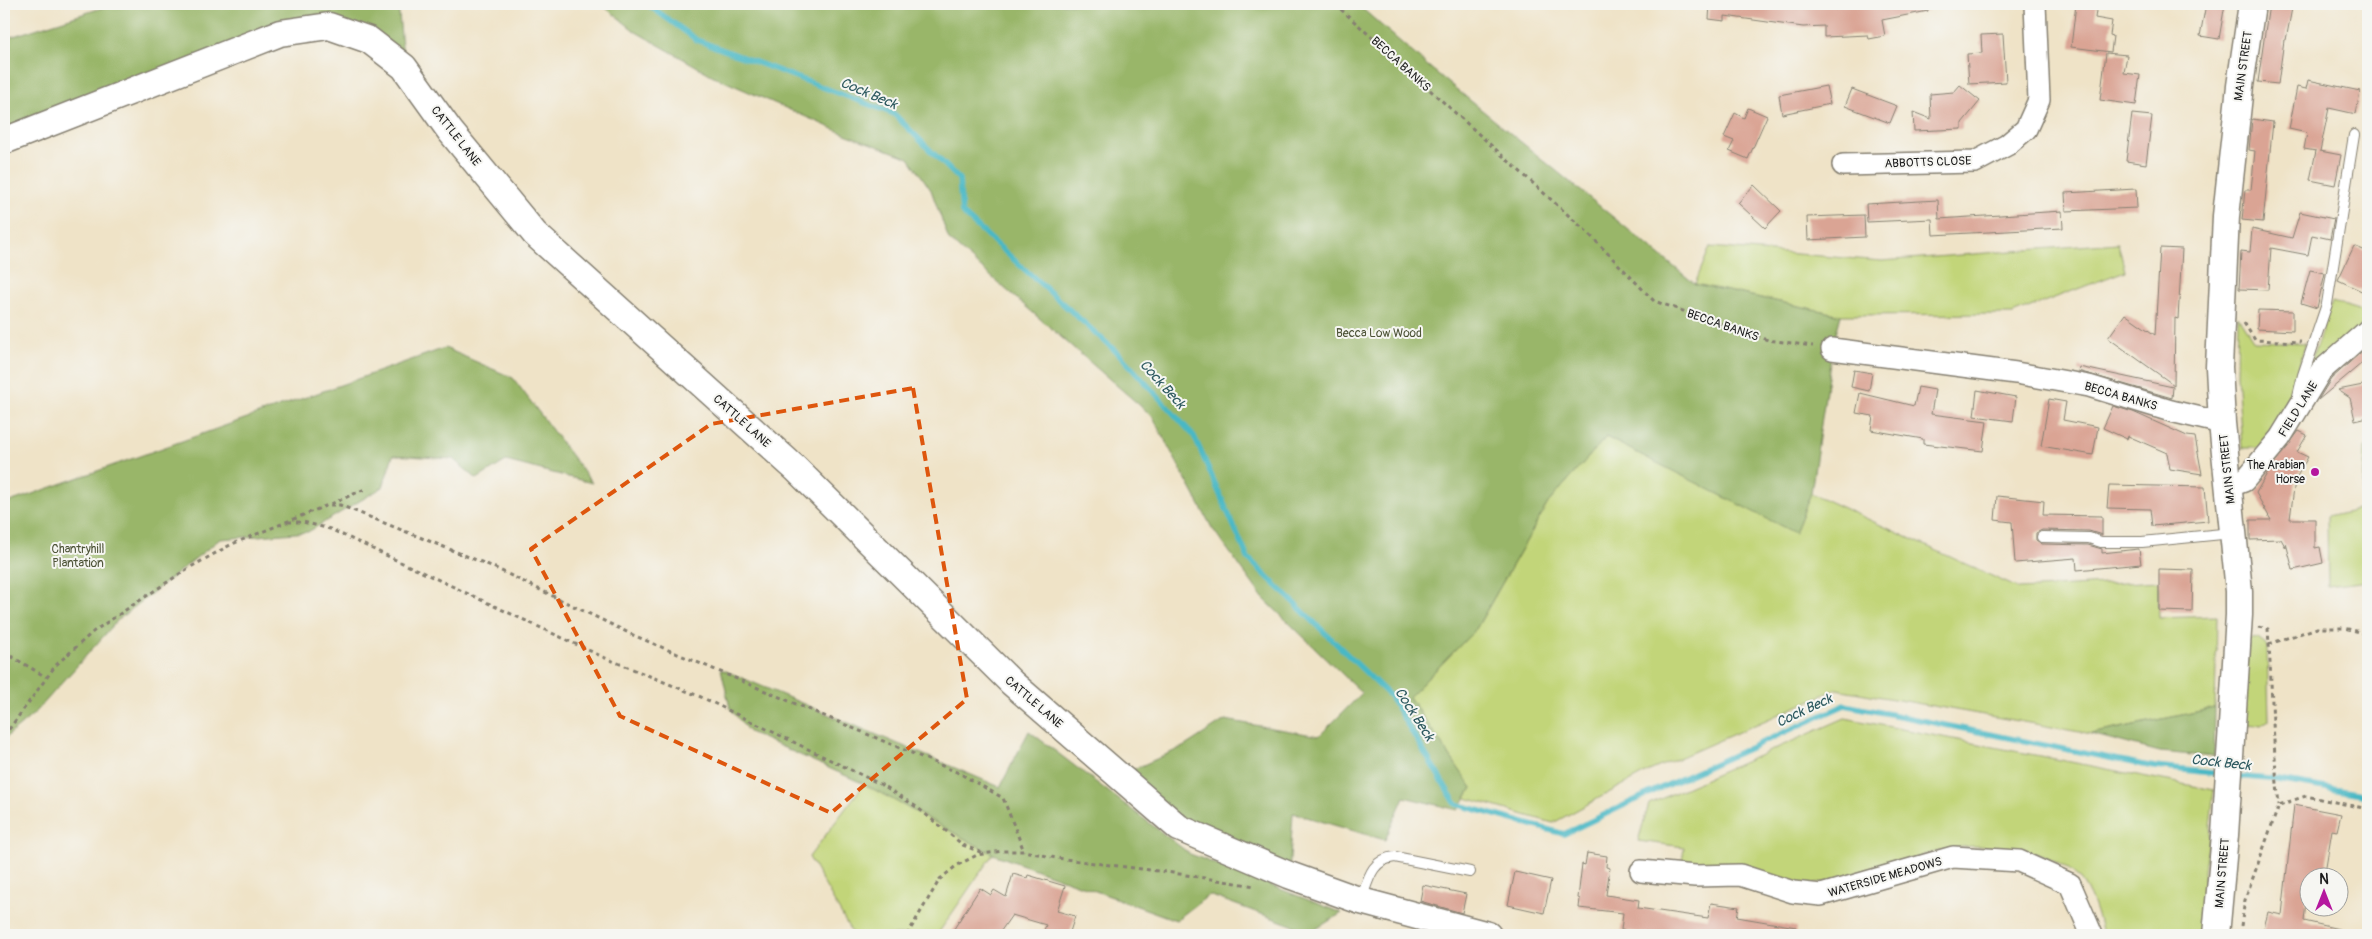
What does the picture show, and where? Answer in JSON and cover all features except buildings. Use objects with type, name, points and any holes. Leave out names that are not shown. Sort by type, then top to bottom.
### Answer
[{"type":"street","name":"ABBOTTS CLOSE","points":[[1843,165],[1975,162],[2007,145],[2026,129],[2039,100],[2035,4]]},
{"type":"street","name":"MAIN STREET","points":[[2228,934],[2225,835],[2239,614],[2219,367],[2223,314],[2226,216],[2240,86],[2252,4]]},
{"type":"street","name":"CATTLE LANE","points":[[4,141],[280,33],[329,26],[369,40],[404,67],[450,131],[535,234],[796,469],[1012,683],[1179,828],[1289,875],[1447,931],[1488,935]]},
{"type":"street","name":"FIELD LANE","points":[[2228,488],[2244,481],[2280,438],[2321,371],[2368,330]]},
{"type":"street","name":"BECCA BANKS","points":[[1832,349],[2016,373],[2089,386],[2171,411],[2222,422]]},
{"type":"street","name":"WATERSIDE MEADOWS","points":[[1641,871],[1695,876],[1740,875],[1793,892],[1821,895],[1953,857],[2019,861],[2070,884],[2092,935]]},
{"type":"lane","points":[[2294,414],[2303,376],[2326,304],[2354,136]]},
{"type":"lane","points":[[2042,537],[2089,538],[2101,542],[2142,542],[2233,533]]},
{"type":"lane","points":[[1361,901],[1375,865],[1385,858],[1395,858],[1470,872]]},
{"type":"path","name":"BECCA BANKS","points":[[1334,4],[1588,233],[1654,301],[1768,340],[1832,349]]},
{"type":"path","points":[[2223,314],[2238,314],[2255,340],[2314,343]]},
{"type":"path","points":[[4,736],[46,677],[94,630],[187,569],[232,544],[365,489]]},
{"type":"path","points":[[328,505],[340,505],[492,566],[633,635],[958,773],[1003,798],[1024,851]]},
{"type":"path","points":[[283,522],[303,522],[330,529],[603,657],[701,697],[886,787],[918,808],[963,845],[985,854]]},
{"type":"path","points":[[2228,934],[2245,900],[2279,805],[2274,753],[2275,723],[2268,629],[2254,626],[2239,614]]},
{"type":"path","points":[[2269,644],[2317,628],[2344,628],[2368,634]]},
{"type":"path","points":[[4,652],[46,677]]},
{"type":"path","points":[[2279,805],[2306,796],[2368,809]]},
{"type":"path","points":[[907,935],[940,879],[956,866],[977,855],[1002,851],[1024,851],[1056,858],[1257,886]]},
{"type":"highlighted area","points":[[913,388],[967,699],[831,813],[620,716],[531,549],[711,424]]},
{"type":"green space","points":[[114,4],[398,4],[404,67],[329,26],[4,141],[4,39]]},
{"type":"green space","name":"Becca Low Wood","points":[[601,4],[1357,4],[1428,66],[1695,284],[1841,315],[1832,349],[1811,493],[1795,533],[1606,437],[1548,503],[1476,629],[1409,697],[1472,788],[1458,810],[1404,797],[1385,840],[1293,813],[1289,875],[1179,828],[1119,776],[1185,746],[1225,720],[1319,736],[1362,693],[1263,598],[1212,528],[1152,416],[949,240],[931,190],[909,158],[845,134],[717,78],[636,32]]},
{"type":"green space","points":[[2118,243],[2125,271],[2012,314],[1841,315],[1695,284],[1710,247],[1882,261]]},
{"type":"green space","points":[[2332,302],[2368,313],[2368,321],[2307,373]]},
{"type":"green space","points":[[2238,316],[2254,341],[2306,343],[2287,404],[2258,448],[2242,448],[2237,374]]},
{"type":"green space","name":"Chantryhill Plantation","points":[[445,348],[513,378],[592,483],[506,461],[477,479],[453,459],[393,455],[383,487],[308,532],[220,539],[118,620],[36,712],[4,739],[4,504]]},
{"type":"green space","points":[[1606,437],[1795,532],[1811,493],[2020,589],[2158,581],[2159,618],[2217,616],[2215,708],[2091,734],[1837,689],[1647,772],[1553,823],[1466,798],[1472,788],[1409,697],[1476,629],[1548,503]]},
{"type":"green space","points":[[2365,447],[2368,447],[2368,581],[2328,586],[2327,517],[2362,509]]},
{"type":"green space","points":[[2249,638],[2258,639],[2267,646],[2269,721],[2261,726],[2243,723]]},
{"type":"green space","points":[[721,669],[1000,787],[1029,731],[1190,854],[1342,913],[1311,932],[1209,895],[1176,920],[993,854],[864,784],[749,732],[730,708]]},
{"type":"green space","points":[[2215,708],[2214,757],[2160,752],[2091,734]]},
{"type":"green space","points":[[1845,718],[2214,790],[2198,935],[2102,933],[2090,896],[2078,877],[2056,861],[2039,854],[2021,850],[1974,846],[1943,850],[1829,882],[1810,885],[1681,868],[1684,847],[1638,841],[1649,804]]},
{"type":"green space","points":[[864,784],[993,854],[937,935],[853,935],[809,857]]},
{"type":"waterway","name":"Cock Beck","points":[[647,4],[697,40],[894,114],[959,179],[962,213],[1121,356],[1194,436],[1248,558],[1390,696],[1456,804],[1564,834],[1654,791],[1845,705],[2154,767],[2222,774]]},
{"type":"waterway","name":"Cock Beck","points":[[2236,776],[2278,780],[2368,795]]},
{"type":"place","name":"The Arabian Horse","points":[[2315,472]]}]
